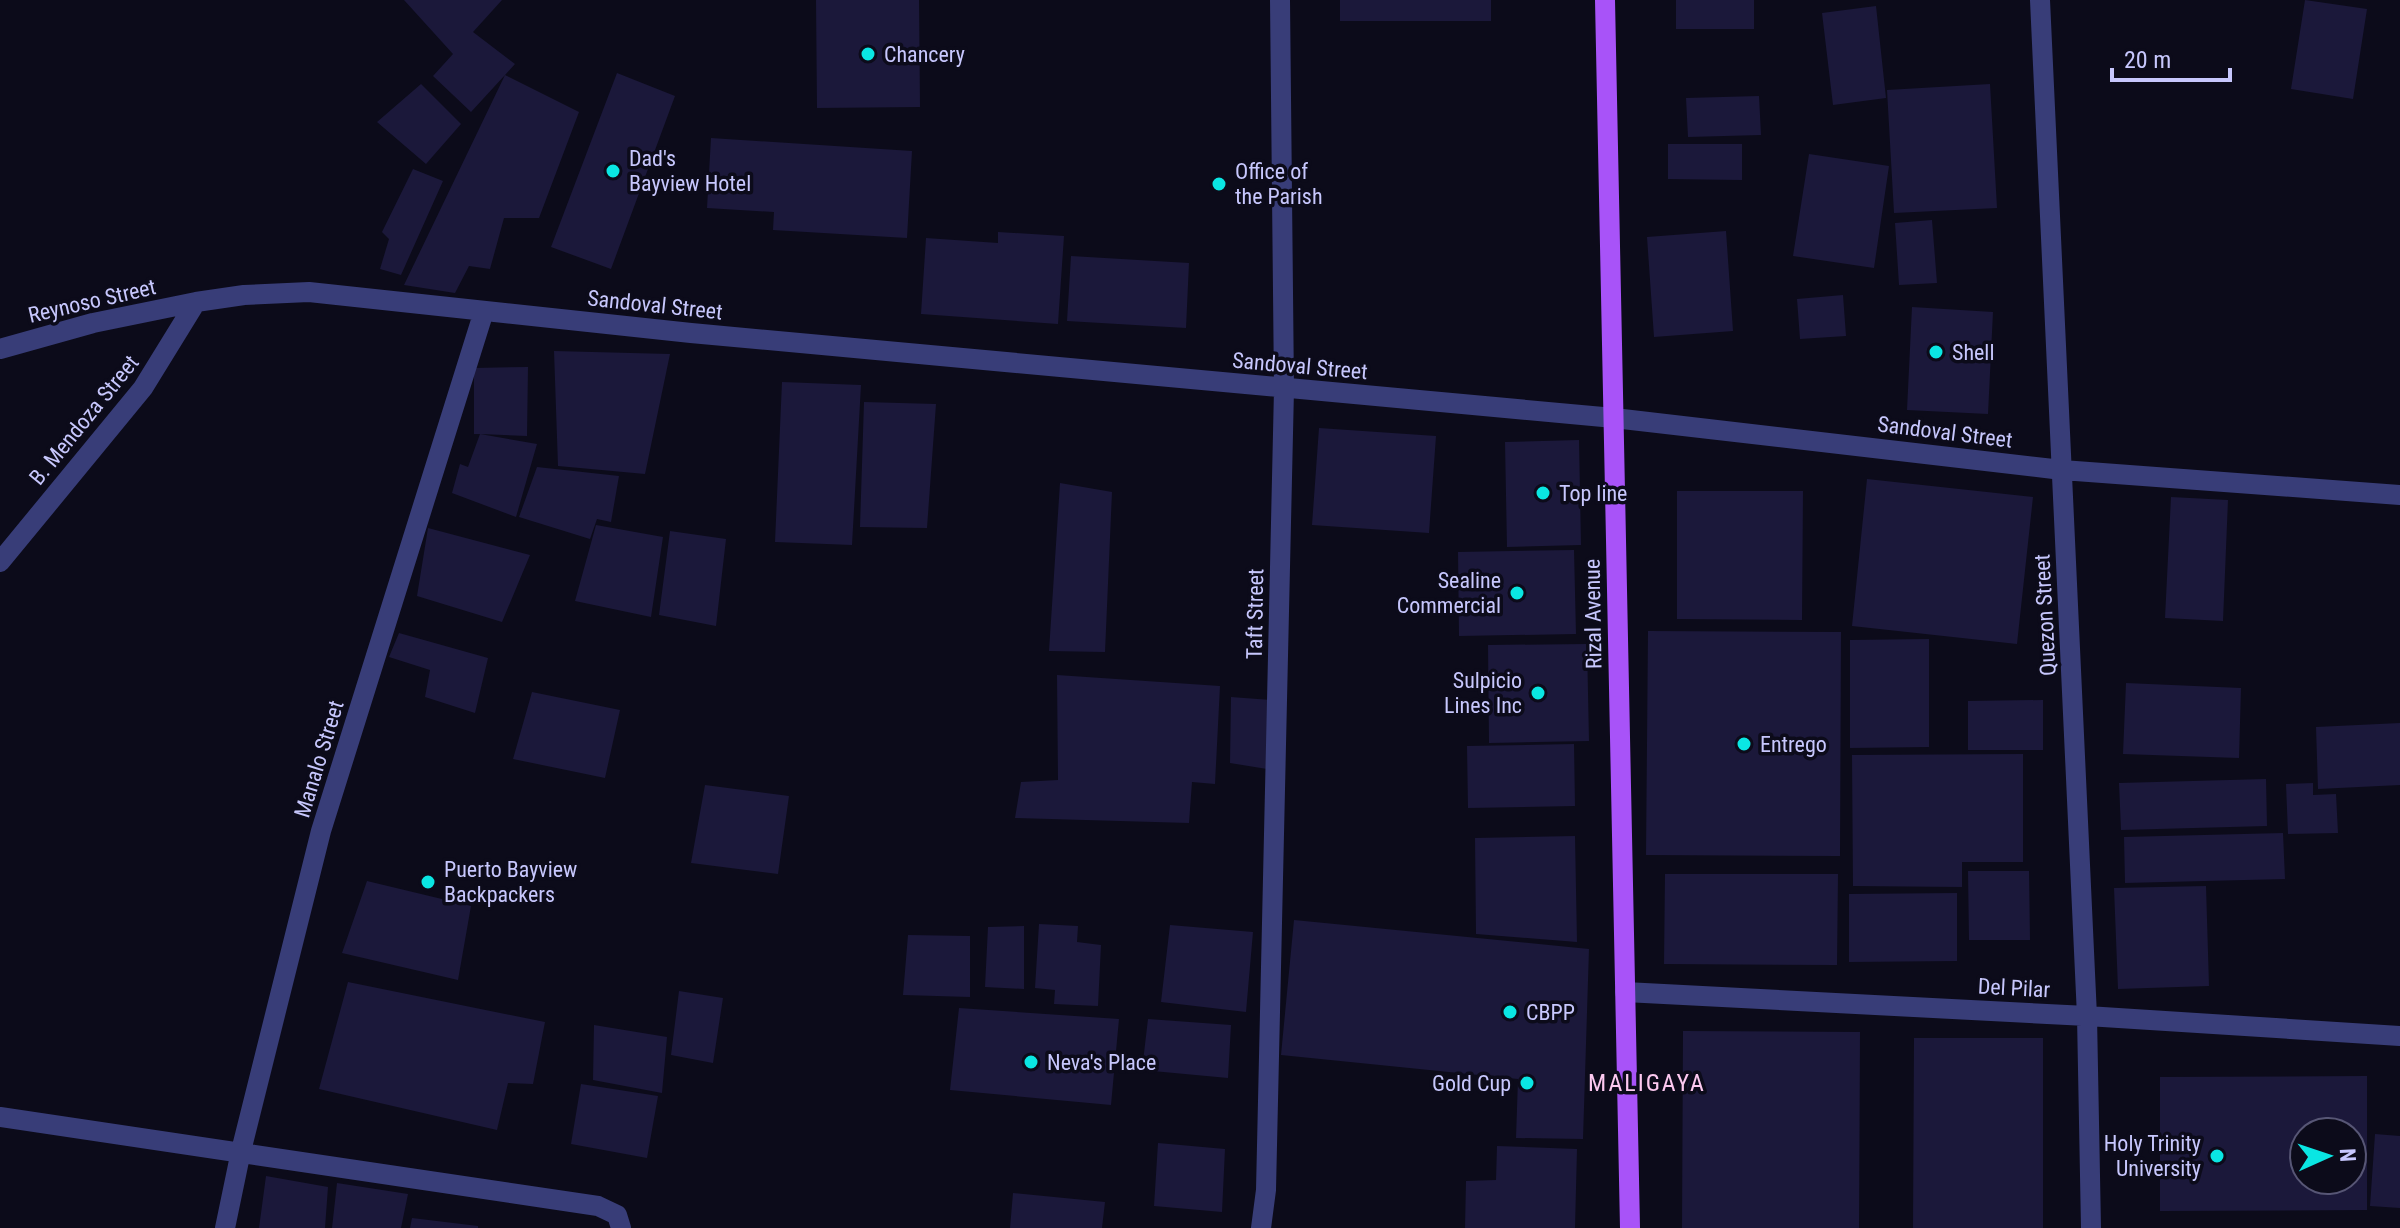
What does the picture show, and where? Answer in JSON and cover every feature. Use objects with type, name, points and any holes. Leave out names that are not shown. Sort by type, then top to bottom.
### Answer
[{"type":"main road","name":"Rizal Avenue","points":[[1605,0],[1630,1228]]},
{"type":"street","name":"Taft Street","points":[[1261,1228],[1266,1190],[1284,389],[1280,0]]},
{"type":"street","name":"Quezon Street","points":[[2040,0],[2087,1016],[2091,1228]]},
{"type":"street","name":"Sandoval Street","points":[[196,302],[244,295],[309,292],[691,333],[1614,418],[2062,470],[2400,495]]},
{"type":"street","name":"Reynoso Street","points":[[0,349],[93,323],[196,302]]},
{"type":"street","name":"B. Mendoza Street","points":[[0,562],[143,388],[196,302]]},
{"type":"street","name":"Manalo Street","points":[[225,1228],[241,1151],[321,831],[484,311]]},
{"type":"street","name":"Del Pilar","points":[[1625,992],[2400,1036]]},
{"type":"street","points":[[0,1117],[598,1206],[617,1215],[621,1228]]},
{"type":"building","points":[[404,0],[502,0],[473,32],[515,64],[471,112],[433,76],[453,54]]},
{"type":"building","name":"Chancery","points":[[816,0],[919,0],[920,107],[817,108]]},
{"type":"building","points":[[1340,0],[1491,0],[1491,21],[1340,21]]},
{"type":"building","points":[[1676,0],[1754,0],[1754,29],[1676,29]]},
{"type":"building","points":[[2305,0],[2367,9],[2353,99],[2291,89]]},
{"type":"building","points":[[1876,6],[1886,98],[1833,105],[1822,13]]},
{"type":"building","name":"Dad's Bayview Hotel","points":[[617,73],[675,96],[611,269],[551,247]]},
{"type":"building","points":[[505,75],[579,112],[539,218],[504,218],[490,269],[469,266],[455,293],[404,285]]},
{"type":"building","points":[[421,84],[461,124],[426,164],[377,122]]},
{"type":"building","points":[[1990,84],[1997,208],[1894,213],[1887,90]]},
{"type":"building","points":[[1759,96],[1761,135],[1688,137],[1686,98]]},
{"type":"building","points":[[711,138],[912,151],[907,238],[773,230],[774,212],[707,208]]},
{"type":"building","points":[[1668,144],[1742,144],[1742,180],[1668,179]]},
{"type":"building","points":[[1809,154],[1889,166],[1874,268],[1793,256]]},
{"type":"building","points":[[413,169],[443,181],[401,275],[380,269],[389,239],[382,232]]},
{"type":"building","points":[[1932,220],[1937,283],[1899,285],[1895,223]]},
{"type":"building","points":[[1726,231],[1733,331],[1654,337],[1647,237]]},
{"type":"building","points":[[998,232],[1064,236],[1058,324],[921,314],[926,238],[998,243]]},
{"type":"building","points":[[1071,256],[1189,263],[1186,328],[1067,321]]},
{"type":"building","points":[[1843,295],[1846,336],[1800,339],[1797,299]]},
{"type":"building","points":[[1912,307],[1993,312],[1988,414],[1907,410]]},
{"type":"building","points":[[554,351],[670,354],[645,474],[558,466]]},
{"type":"building","points":[[528,367],[527,436],[474,434],[474,368]]},
{"type":"building","points":[[782,382],[861,385],[852,545],[775,542]]},
{"type":"building","points":[[864,402],[936,404],[927,528],[860,527]]},
{"type":"building","points":[[1319,428],[1436,436],[1429,533],[1312,525]]},
{"type":"building","points":[[480,434],[537,444],[516,517],[452,493],[460,464],[468,467]]},
{"type":"building","name":"Top line","points":[[1579,440],[1581,545],[1507,547],[1505,442]]},
{"type":"building","points":[[537,467],[619,476],[611,522],[597,519],[590,539],[519,517]]},
{"type":"building","points":[[1867,479],[2033,497],[2017,644],[1852,626]]},
{"type":"building","points":[[1060,483],[1112,492],[1105,652],[1049,651]]},
{"type":"building","points":[[1677,491],[1803,491],[1802,620],[1677,619]]},
{"type":"building","points":[[2171,497],[2228,500],[2223,621],[2165,618]]},
{"type":"building","points":[[596,525],[663,537],[651,617],[575,601]]},
{"type":"building","points":[[428,528],[530,555],[502,622],[417,596]]},
{"type":"building","points":[[670,531],[726,539],[716,626],[659,615]]},
{"type":"building","name":"Sealine Commercial","points":[[1574,550],[1576,634],[1459,636],[1458,552]]},
{"type":"building","name":"Entrego","points":[[1648,631],[1841,632],[1840,856],[1646,855]]},
{"type":"building","points":[[399,633],[488,658],[475,713],[425,697],[430,670],[389,657]]},
{"type":"building","points":[[1929,639],[1929,747],[1850,748],[1850,640]]},
{"type":"building","name":"Sulpicio Lines Inc","points":[[1587,644],[1589,741],[1489,743],[1488,645]]},
{"type":"building","points":[[1057,675],[1220,686],[1215,784],[1192,782],[1189,823],[1015,818],[1021,782],[1058,780]]},
{"type":"building","points":[[2126,683],[2241,688],[2239,758],[2123,754]]},
{"type":"building","points":[[532,692],[620,710],[605,778],[513,759]]},
{"type":"building","points":[[1231,697],[1271,700],[1267,769],[1230,763]]},
{"type":"building","points":[[2043,700],[2043,750],[1968,750],[1968,701]]},
{"type":"building","points":[[2400,723],[2400,785],[2318,789],[2316,727]]},
{"type":"building","points":[[1574,744],[1575,806],[1468,808],[1467,746]]},
{"type":"building","points":[[2023,754],[2023,862],[1962,862],[1962,887],[1853,886],[1852,755]]},
{"type":"building","points":[[2266,779],[2267,826],[2121,830],[2119,783]]},
{"type":"building","points":[[2313,783],[2313,795],[2336,794],[2338,833],[2288,834],[2286,784]]},
{"type":"building","points":[[705,785],[789,796],[778,874],[691,863]]},
{"type":"building","points":[[2283,833],[2285,879],[2125,883],[2124,837]]},
{"type":"building","points":[[1575,836],[1577,942],[1476,934],[1475,838]]},
{"type":"building","points":[[1968,871],[2029,871],[2030,940],[1969,940]]},
{"type":"building","points":[[1665,874],[1838,874],[1837,965],[1664,964]]},
{"type":"building","points":[[367,881],[471,906],[458,980],[342,953]]},
{"type":"building","points":[[2206,886],[2209,986],[2118,989],[2114,888]]},
{"type":"building","points":[[1957,893],[1957,961],[1849,962],[1849,894]]},
{"type":"building","points":[[1294,920],[1589,949],[1583,1139],[1516,1138],[1518,1079],[1281,1055]]},
{"type":"building","points":[[1039,924],[1078,926],[1077,942],[1101,945],[1098,1006],[1054,1004],[1055,990],[1035,988]]},
{"type":"building","points":[[1170,925],[1253,932],[1246,1012],[1161,1002]]},
{"type":"building","points":[[1024,926],[1024,989],[985,987],[988,927]]},
{"type":"building","points":[[908,935],[970,936],[970,997],[903,995]]},
{"type":"building","points":[[348,982],[545,1022],[533,1084],[508,1083],[497,1130],[319,1089]]},
{"type":"building","points":[[679,991],[723,998],[713,1063],[671,1055]]},
{"type":"building","points":[[959,1008],[1119,1019],[1111,1105],[950,1090]]},
{"type":"building","points":[[1148,1019],[1231,1025],[1228,1078],[1142,1070]]},
{"type":"building","points":[[594,1025],[667,1037],[662,1093],[593,1080]]},
{"type":"building","points":[[1683,1031],[1860,1032],[1859,1228],[1682,1228]]},
{"type":"building","points":[[1914,1038],[2043,1038],[2043,1228],[1913,1228]]},
{"type":"building","points":[[2367,1076],[2367,1116],[2288,1116],[2288,1196],[2367,1196],[2367,1210],[2160,1211],[2160,1077]]},
{"type":"building","points":[[581,1084],[658,1096],[647,1158],[571,1144]]},
{"type":"building","points":[[2375,1134],[2400,1136],[2400,1208],[2370,1206]]},
{"type":"building","points":[[1158,1143],[1225,1149],[1222,1212],[1154,1206]]},
{"type":"building","points":[[1497,1146],[1577,1149],[1575,1228],[1465,1228],[1466,1181],[1496,1180]]},
{"type":"building","points":[[266,1176],[328,1187],[325,1228],[259,1228]]},
{"type":"building","points":[[337,1183],[408,1194],[401,1228],[332,1228]]},
{"type":"building","points":[[1013,1193],[1105,1202],[1102,1228],[1010,1228]]},
{"type":"building","points":[[412,1218],[478,1226],[478,1228],[410,1228]]},
{"type":"place","name":"Chancery","points":[[868,54]]},
{"type":"place","name":"Dad's Bayview Hotel","points":[[613,171]]},
{"type":"place","name":"Office of the Parish","points":[[1219,184]]},
{"type":"place","name":"Shell","points":[[1936,352]]},
{"type":"place","name":"Top line","points":[[1543,493]]},
{"type":"place","name":"Sealine Commercial","points":[[1517,593]]},
{"type":"place","name":"Sulpicio Lines Inc","points":[[1538,693]]},
{"type":"place","name":"Entrego","points":[[1744,744]]},
{"type":"place","name":"Puerto Bayview Backpackers","points":[[428,882]]},
{"type":"place","name":"CBPP","points":[[1510,1012]]},
{"type":"place","name":"Neva's Place","points":[[1031,1062]]},
{"type":"place","name":"Gold Cup","points":[[1527,1083]]},
{"type":"place","name":"Holy Trinity University","points":[[2217,1156]]},
{"type":"district","name":"MALIGAYA","points":[[1647,1083]]}]
